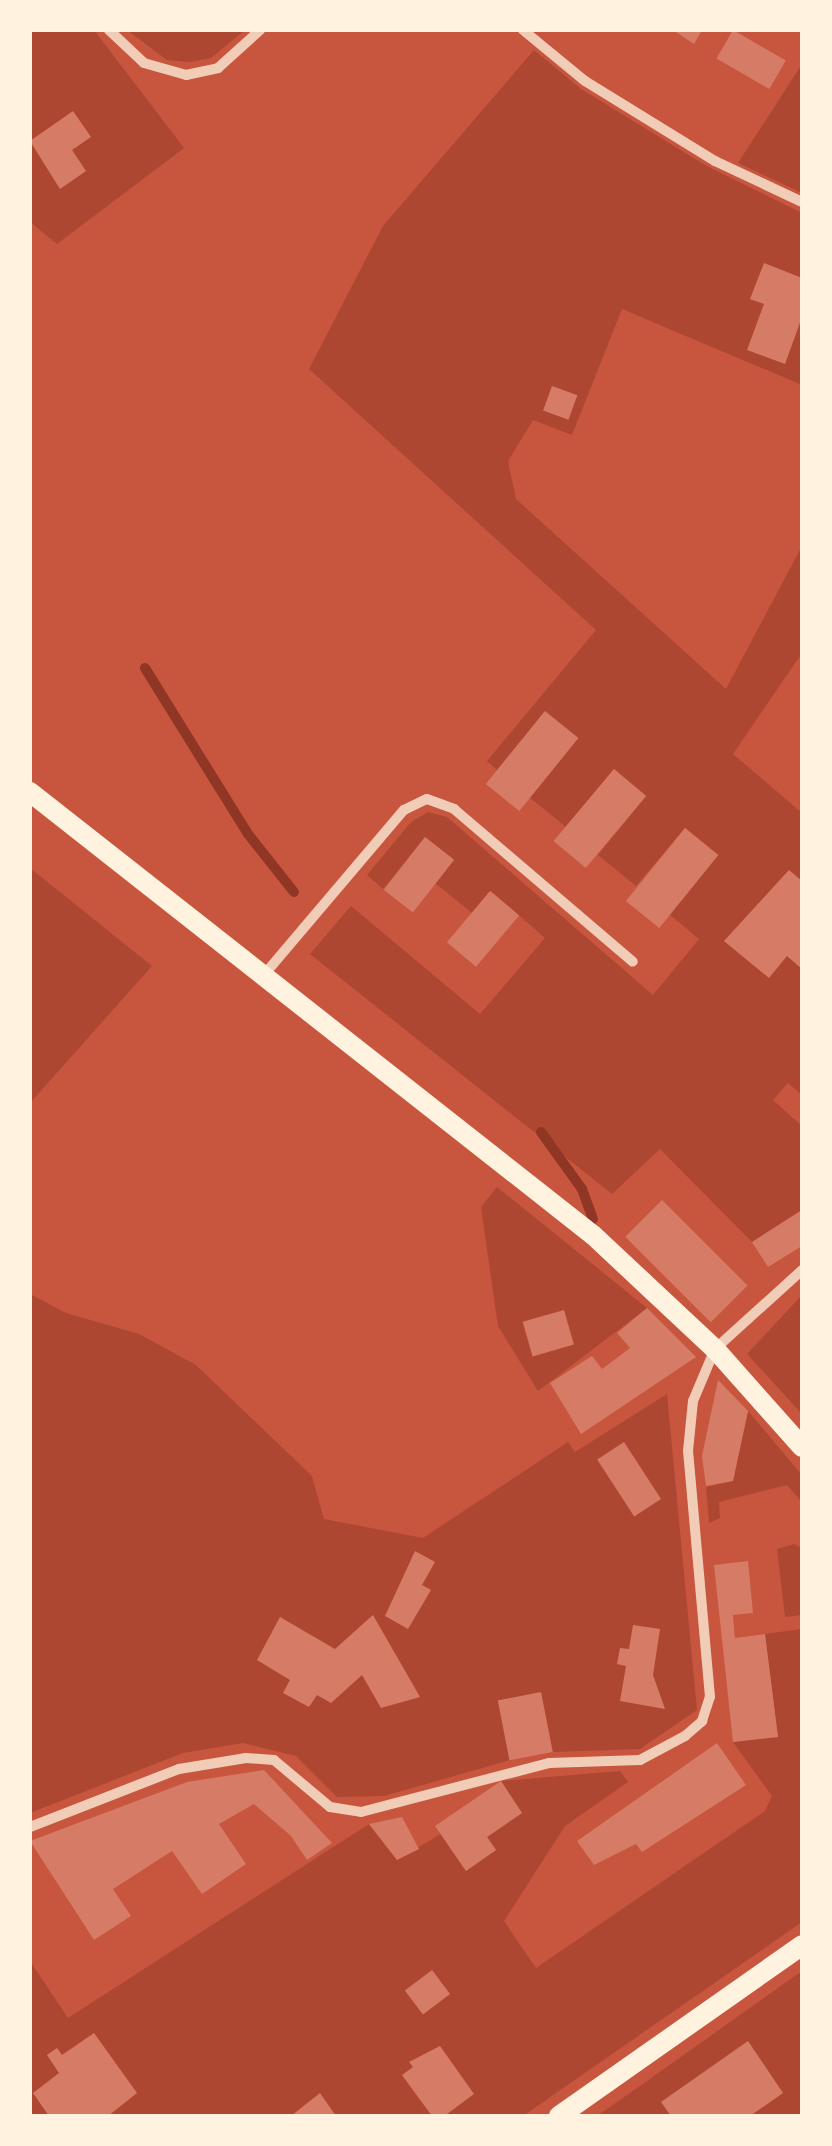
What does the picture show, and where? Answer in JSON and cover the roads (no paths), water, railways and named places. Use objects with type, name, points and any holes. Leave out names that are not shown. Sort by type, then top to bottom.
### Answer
[{"type":"main road","points":[[30,792],[594,1235],[714,1349],[802,1446]]},
{"type":"main road","points":[[559,2116],[802,1945]]},
{"type":"street","points":[[109,30],[144,63],[186,75],[218,68],[260,30]]},
{"type":"street","points":[[523,30],[586,82],[715,161],[802,202]]},
{"type":"street","points":[[263,977],[404,810],[427,799],[454,808],[633,962]]},
{"type":"street","points":[[30,1827],[179,1770],[246,1758],[274,1760],[330,1807],[361,1812],[548,1763],[640,1760],[686,1736],[702,1721],[710,1697],[688,1436],[693,1400],[714,1349],[802,1270]]},
{"type":"waterway","points":[[145,668],[248,834],[294,892]]},
{"type":"waterway","points":[[541,1132],[582,1189],[593,1219]]}]
